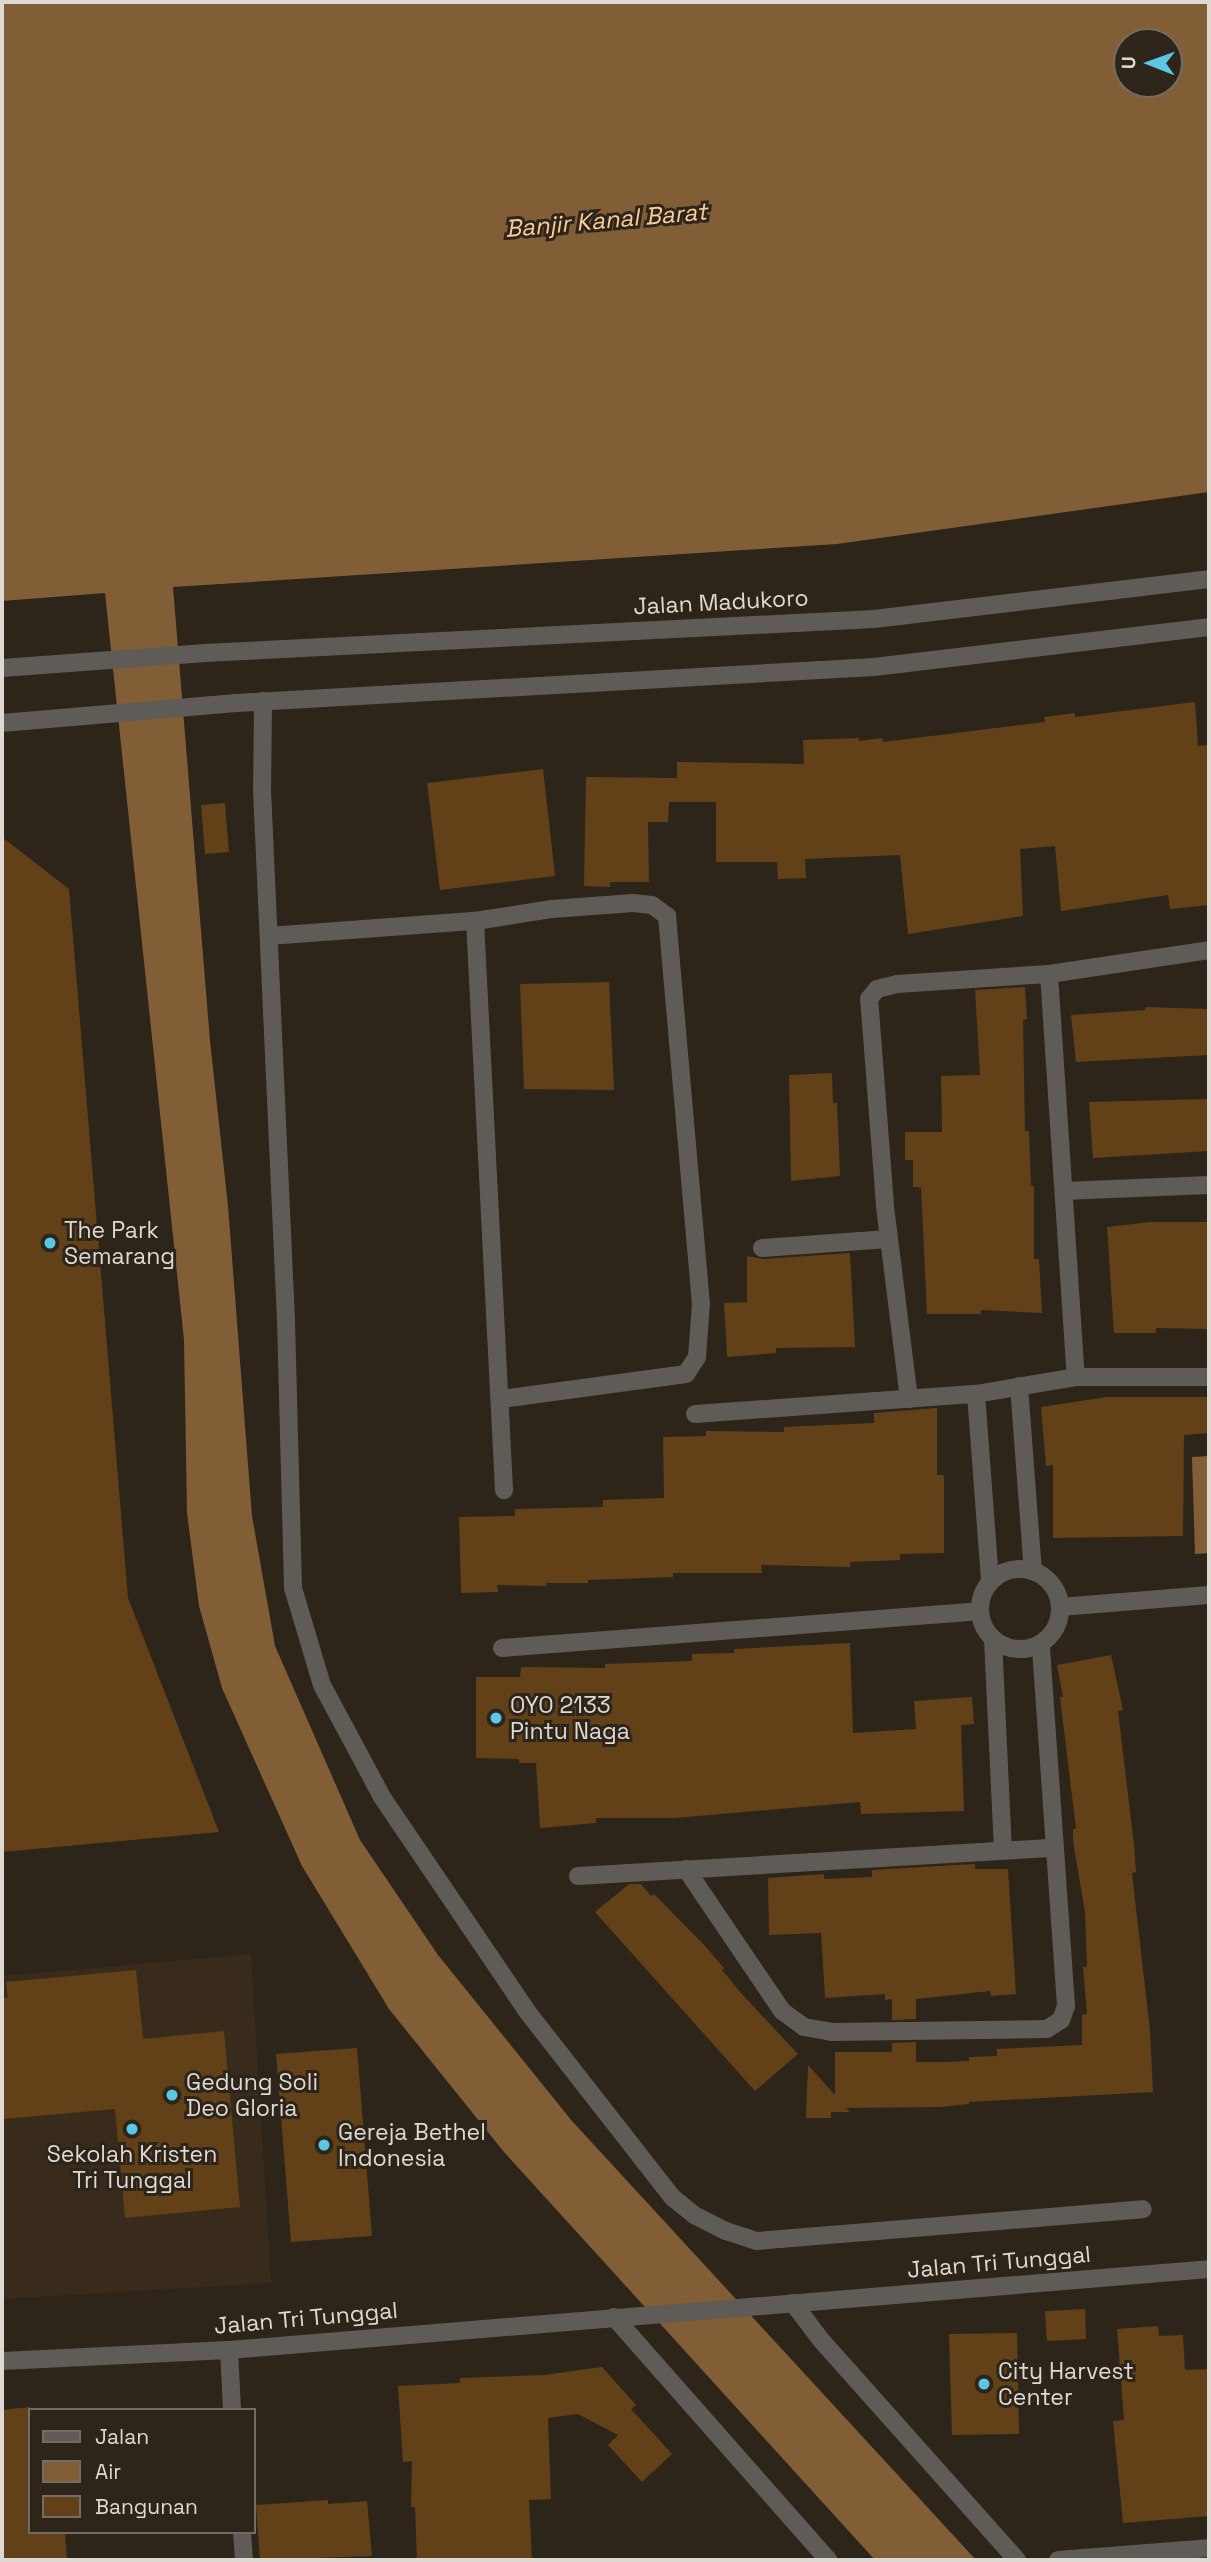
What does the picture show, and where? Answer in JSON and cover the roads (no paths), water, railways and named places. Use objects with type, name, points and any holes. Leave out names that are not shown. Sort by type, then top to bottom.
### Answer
[{"type":"street","name":"Jalan Madukoro","points":[[2,668],[233,651],[874,619],[1209,579]]},
{"type":"street","points":[[2,723],[236,702],[874,667],[1209,627]]},
{"type":"street","points":[[263,701],[262,790],[286,1320],[293,1588],[322,1685],[382,1797],[519,1999],[672,2197],[694,2215],[726,2231],[757,2241],[1143,2209]]},
{"type":"street","points":[[269,936],[475,921],[552,909],[633,903],[652,905],[667,916],[701,1303],[696,1357],[686,1374],[500,1399]]},
{"type":"street","points":[[475,921],[504,1490]]},
{"type":"street","points":[[909,1399],[888,1239],[869,999],[877,989],[897,984],[1049,974],[1209,950]]},
{"type":"street","points":[[1049,974],[1076,1377]]},
{"type":"street","points":[[1064,1191],[1209,1185]]},
{"type":"street","points":[[762,1248],[888,1239]]},
{"type":"street","points":[[695,1414],[976,1394],[1076,1377],[1209,1377]]},
{"type":"street","points":[[1019,1386],[1034,1571]]},
{"type":"street","points":[[976,1394],[990,1581]]},
{"type":"street","points":[[1010,1570],[1034,1571],[1047,1579],[1056,1592],[1060,1607],[1058,1623],[1041,1644],[1022,1650],[1006,1647],[993,1639],[984,1626],[979,1611],[982,1595],[990,1581],[1010,1570]]},
{"type":"street","points":[[1060,1607],[1209,1595]]},
{"type":"street","points":[[502,1648],[979,1611]]},
{"type":"street","points":[[993,1639],[1003,1848]]},
{"type":"street","points":[[686,1868],[782,2011],[804,2028],[831,2032],[1047,2029],[1061,2020],[1066,2006],[1041,1644]]},
{"type":"street","points":[[578,1876],[1003,1848],[1053,1848]]},
{"type":"street","name":"Jalan Tri Tunggal","points":[[2,2361],[229,2350],[637,2314],[1209,2269]]},
{"type":"street","points":[[793,2303],[821,2340],[1017,2560]]},
{"type":"street","points":[[614,2317],[828,2560]]},
{"type":"street","points":[[229,2350],[232,2408]]},
{"type":"street","points":[[242,2534],[244,2560]]},
{"type":"street","points":[[1058,2560],[1209,2548]]},
{"type":"water","name":"Banjir Kanal Barat","points":[[2,2],[1209,2],[1209,492],[837,544],[173,587],[210,1041],[228,1206],[252,1516],[275,1646],[360,1840],[438,1955],[572,2121],[976,2560],[875,2560],[504,2152],[389,2009],[302,1866],[222,1688],[199,1606],[187,1513],[184,1340],[105,593],[2,601]]},
{"type":"water","points":[[1209,1456],[1209,1553],[1195,1554],[1192,1457]]},
{"type":"place","name":"The Park Semarang","points":[[50,1243]]},
{"type":"place","name":"OYO 2133 Pintu Naga","points":[[496,1718]]},
{"type":"place","name":"Gedung Soli Deo Gloria","points":[[172,2095]]},
{"type":"place","name":"Sekolah Kristen Tri Tunggal","points":[[132,2129]]},
{"type":"place","name":"Gereja Bethel Indonesia","points":[[324,2145]]},
{"type":"place","name":"City Harvest Center","points":[[984,2384]]}]
